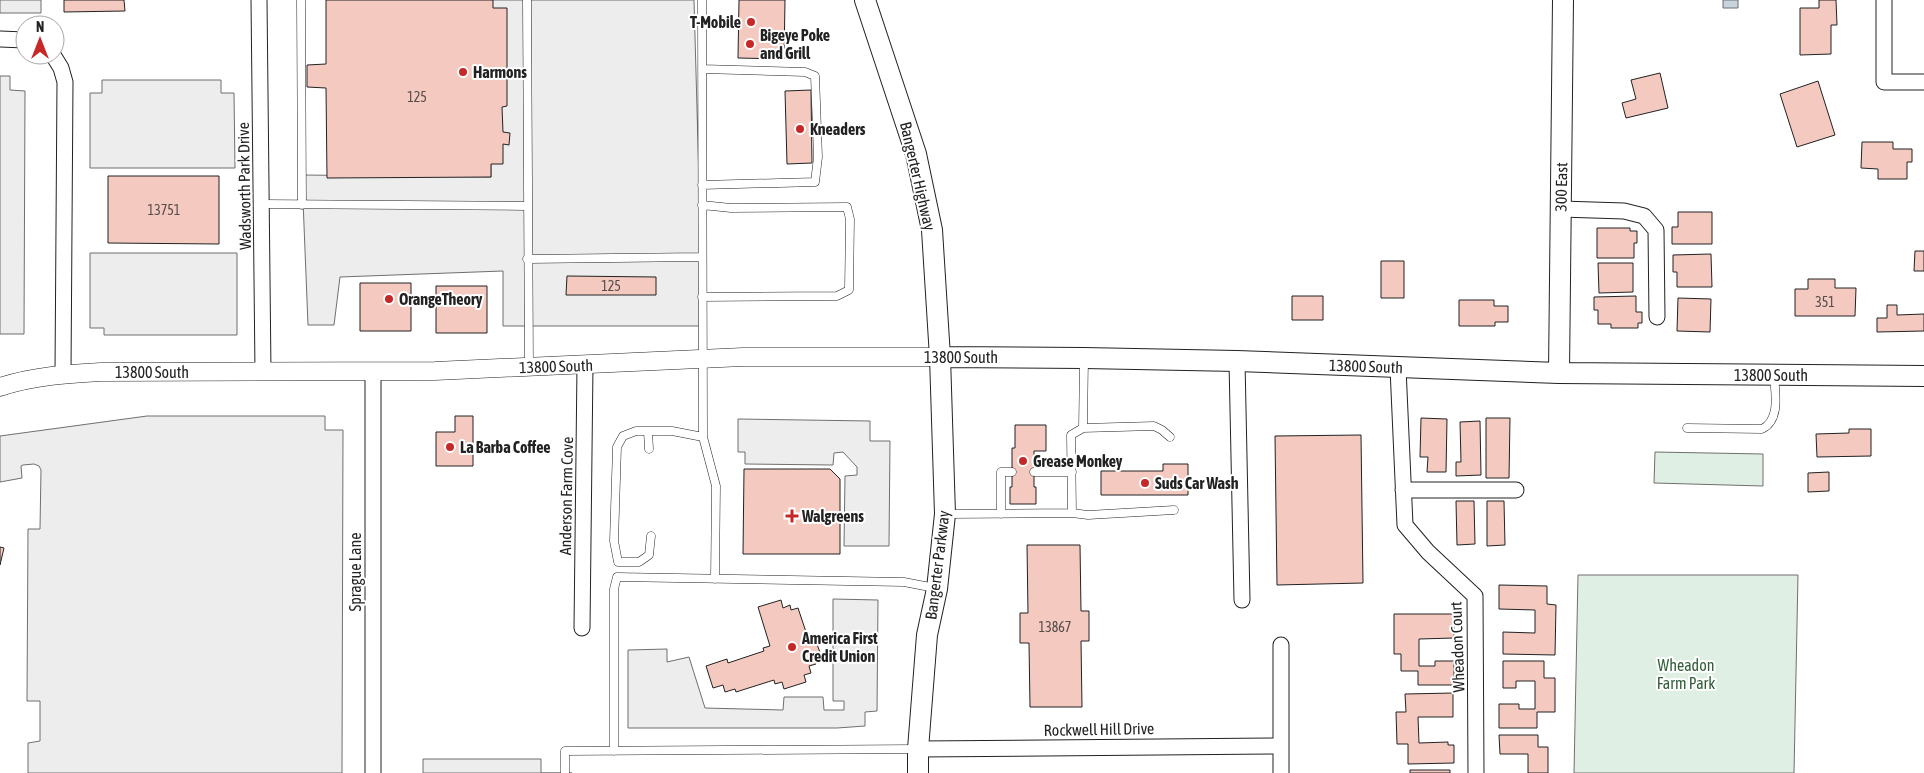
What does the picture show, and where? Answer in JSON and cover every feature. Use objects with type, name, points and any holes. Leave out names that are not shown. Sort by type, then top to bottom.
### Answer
[{"type":"main road","name":"Bangerter Highway","points":[[865,0],[916,154],[932,230],[940,357]]},
{"type":"main road","name":"300 East","points":[[1559,373],[1563,0]]},
{"type":"main road","name":"13800 South","points":[[940,357],[1084,358],[1559,373],[1924,376]]},
{"type":"main road","name":"Bangerter Parkway","points":[[918,773],[918,749],[927,635],[936,588],[945,514],[940,357]]},
{"type":"street","name":"Wadsworth Park Drive","points":[[259,0],[263,372]]},
{"type":"street","points":[[1884,0],[1884,82],[1924,82]]},
{"type":"street","points":[[0,39],[15,40]]},
{"type":"street","points":[[59,65],[64,82],[63,374]]},
{"type":"street","points":[[1561,209],[1624,211],[1644,216],[1656,230],[1657,316]]},
{"type":"street","name":"13800 South","points":[[0,386],[17,381],[63,374],[102,372],[373,372],[752,357],[940,357]]},
{"type":"street","points":[[1237,362],[1242,600]]},
{"type":"street","name":"Anderson Farm Cove","points":[[582,628],[584,365]]},
{"type":"street","name":"Wheadon Court","points":[[1398,368],[1405,525],[1428,552],[1475,596],[1476,773]]},
{"type":"street","name":"Sprague Lane","points":[[372,773],[373,372]]},
{"type":"street","points":[[1403,490],[1516,490]]},
{"type":"street","points":[[1281,645],[1281,773]]},
{"type":"street","name":"Rockwell Hill Drive","points":[[918,749],[1281,746]]},
{"type":"lane","points":[[301,0],[302,205]]},
{"type":"lane","points":[[527,0],[529,367]]},
{"type":"lane","points":[[702,0],[701,257],[703,437],[716,486],[715,579]]},
{"type":"lane","points":[[702,69],[805,72],[815,76],[818,157],[815,182],[702,186]]},
{"type":"lane","points":[[262,204],[527,206]]},
{"type":"lane","points":[[702,205],[731,208],[847,207],[850,219],[849,290],[837,296],[702,297]]},
{"type":"lane","points":[[527,259],[701,257]]},
{"type":"lane","points":[[1083,428],[1084,358]]},
{"type":"lane","points":[[1687,428],[1762,429],[1769,426],[1776,404],[1774,375]]},
{"type":"lane","points":[[1072,513],[1071,435],[1083,428],[1154,426],[1170,437]]},
{"type":"lane","points":[[614,751],[614,589],[618,562],[614,541],[617,447],[623,436],[636,431],[672,431],[703,437]]},
{"type":"lane","points":[[648,431],[649,449]]},
{"type":"lane","points":[[1001,514],[1001,472],[1012,472]]},
{"type":"lane","points":[[1034,472],[1072,472]]},
{"type":"lane","points":[[945,514],[1072,513],[1088,515],[1174,510]]},
{"type":"lane","points":[[618,562],[639,562],[649,555],[650,536]]},
{"type":"lane","points":[[617,577],[904,582],[936,588]]},
{"type":"lane","points":[[565,773],[565,751],[918,749]]},
{"type":"green space","points":[[1655,452],[1763,454],[1763,486],[1654,483]]},
{"type":"green space","name":"Wheadon Farm Park","points":[[1578,575],[1798,575],[1794,773],[1574,773]]},
{"type":"shaded area","points":[[0,0],[41,0],[41,13],[0,13]]},
{"type":"shaded area","points":[[489,0],[694,0],[703,326],[503,326],[503,271],[340,277],[334,325],[308,325],[302,175],[491,177]]},
{"type":"shaded area","points":[[1723,0],[1738,0],[1738,8],[1723,8]]},
{"type":"shaded area","points":[[0,76],[10,76],[10,90],[25,91],[24,334],[0,334]]},
{"type":"shaded area","points":[[102,80],[221,80],[221,93],[234,93],[235,168],[90,168],[90,93],[102,93]]},
{"type":"shaded area","points":[[90,253],[237,253],[237,335],[104,335],[104,328],[90,328]]},
{"type":"shaded area","points":[[147,416],[325,416],[325,430],[343,430],[342,773],[28,773],[28,743],[40,741],[40,701],[27,701],[28,529],[40,529],[41,470],[39,466],[34,464],[23,465],[21,466],[22,478],[0,482],[0,436]]},
{"type":"shaded area","points":[[738,419],[870,421],[870,441],[890,441],[889,546],[844,546],[845,476],[857,475],[857,467],[843,452],[834,453],[833,465],[745,464],[745,452],[738,452]]},
{"type":"shaded area","points":[[833,599],[878,600],[877,711],[865,712],[865,726],[837,728],[628,728],[628,650],[667,649],[667,662],[689,657],[705,708],[783,710],[784,697],[823,697],[824,710],[844,710],[844,701],[833,701]]},
{"type":"shaded area","points":[[423,759],[541,759],[541,773],[423,773]]},
{"type":"building","points":[[64,0],[124,0],[125,11],[64,12]]},
{"type":"building","points":[[326,0],[493,0],[493,8],[507,8],[507,106],[502,107],[503,132],[510,133],[509,145],[503,144],[503,164],[491,164],[491,177],[327,178],[326,88],[307,87],[307,65],[326,64]]},
{"type":"building","points":[[739,0],[785,0],[784,59],[738,58]]},
{"type":"building","points":[[1819,0],[1836,0],[1837,25],[1831,25],[1831,54],[1800,55],[1800,8],[1819,8]]},
{"type":"building","points":[[1660,73],[1668,108],[1626,118],[1622,103],[1636,99],[1631,80]]},
{"type":"building","points":[[1818,81],[1835,135],[1797,147],[1780,94]]},
{"type":"building","points":[[811,90],[812,163],[787,164],[785,91]]},
{"type":"building","points":[[1862,142],[1893,142],[1893,149],[1912,149],[1912,162],[1907,162],[1907,179],[1878,179],[1878,169],[1861,168]]},
{"type":"building","points":[[108,176],[219,176],[219,244],[108,243]]},
{"type":"building","points":[[1678,212],[1712,212],[1712,244],[1672,244],[1672,227],[1678,227]]},
{"type":"building","points":[[1597,228],[1630,228],[1630,231],[1637,231],[1637,243],[1634,243],[1634,258],[1597,258]]},
{"type":"building","points":[[1915,251],[1924,251],[1924,271],[1914,271]]},
{"type":"building","points":[[1711,254],[1712,287],[1677,287],[1677,272],[1673,272],[1673,255]]},
{"type":"building","points":[[1381,261],[1404,261],[1404,298],[1381,298]]},
{"type":"building","points":[[1598,263],[1633,263],[1633,292],[1599,293]]},
{"type":"building","points":[[567,276],[656,277],[656,295],[566,295]]},
{"type":"building","points":[[1808,279],[1835,279],[1835,288],[1856,288],[1855,316],[1795,316],[1795,289],[1808,289]]},
{"type":"building","points":[[360,283],[411,283],[411,331],[360,331]]},
{"type":"building","points":[[436,286],[487,286],[487,333],[436,333]]},
{"type":"building","points":[[1292,296],[1323,296],[1323,320],[1292,320]]},
{"type":"building","points":[[1636,296],[1636,312],[1642,312],[1642,323],[1638,323],[1638,328],[1611,328],[1611,324],[1598,324],[1598,310],[1594,310],[1594,297]]},
{"type":"building","points":[[1678,298],[1711,299],[1710,332],[1677,331]]},
{"type":"building","points":[[1459,300],[1494,300],[1494,306],[1508,306],[1508,322],[1495,322],[1495,326],[1459,326]]},
{"type":"building","points":[[1887,305],[1897,305],[1897,315],[1924,314],[1924,331],[1877,332],[1877,318],[1887,318]]},
{"type":"building","points":[[455,416],[473,416],[473,466],[436,466],[436,432],[455,432]]},
{"type":"building","points":[[1421,418],[1447,419],[1446,472],[1427,472],[1428,457],[1420,457]]},
{"type":"building","points":[[1486,418],[1510,418],[1509,478],[1486,478]]},
{"type":"building","points":[[1480,421],[1481,475],[1456,476],[1456,462],[1461,462],[1460,422]]},
{"type":"building","name":"Grease Monkey","points":[[1015,425],[1046,425],[1046,451],[1034,451],[1036,504],[1010,504],[1012,448],[1015,448]]},
{"type":"building","points":[[1849,429],[1871,429],[1871,456],[1817,457],[1816,434],[1849,433]]},
{"type":"building","points":[[1361,435],[1363,583],[1277,585],[1275,436]]},
{"type":"building","name":"Suds Car Wash","points":[[1163,464],[1188,464],[1188,495],[1101,495],[1101,471],[1163,471]]},
{"type":"building","name":"Walgreens","points":[[744,469],[830,469],[840,479],[840,554],[743,554]]},
{"type":"building","points":[[1829,472],[1829,491],[1808,492],[1808,473]]},
{"type":"building","points":[[1456,501],[1474,501],[1475,544],[1457,545]]},
{"type":"building","points":[[1487,501],[1504,501],[1505,545],[1487,546]]},
{"type":"building","points":[[1027,545],[1080,545],[1081,611],[1089,611],[1089,641],[1081,641],[1082,707],[1030,707],[1029,643],[1020,643],[1020,613],[1028,613]]},
{"type":"building","points":[[0,547],[4,548],[0,565]]},
{"type":"building","points":[[1499,585],[1547,586],[1547,604],[1556,605],[1555,655],[1503,654],[1503,632],[1535,633],[1535,610],[1499,609]]},
{"type":"building","name":"America First Credit Union","points":[[781,600],[783,608],[790,605],[791,610],[798,608],[809,641],[815,639],[821,655],[814,657],[816,664],[809,666],[811,673],[804,675],[806,682],[784,689],[782,682],[775,684],[774,680],[736,692],[735,689],[725,692],[723,685],[713,688],[706,666],[727,659],[728,663],[764,651],[763,648],[770,646],[758,607]]},
{"type":"building","points":[[1394,614],[1454,614],[1454,638],[1419,639],[1419,666],[1435,666],[1435,661],[1454,661],[1454,685],[1418,685],[1418,671],[1401,671],[1401,654],[1394,654]]},
{"type":"building","points":[[1503,661],[1544,661],[1544,678],[1555,678],[1555,712],[1537,712],[1537,728],[1499,728],[1499,704],[1519,704],[1519,709],[1535,709],[1535,681],[1516,681],[1516,688],[1503,688]]},
{"type":"building","points":[[1453,693],[1453,717],[1418,717],[1419,743],[1448,742],[1448,745],[1454,745],[1454,763],[1408,764],[1408,744],[1397,744],[1396,712],[1406,712],[1405,694]]},
{"type":"building","points":[[1499,735],[1538,735],[1538,747],[1548,747],[1548,773],[1528,773],[1528,754],[1500,754]]},
{"type":"building","points":[[1410,770],[1450,770],[1450,773],[1410,773]]},
{"type":"place","name":"T-Mobile","points":[[751,22]]},
{"type":"place","name":"Bigeye Poke and Grill","points":[[750,44]]},
{"type":"place","name":"Harmons","points":[[463,72]]},
{"type":"place","name":"Kneaders","points":[[800,129]]},
{"type":"place","name":"OrangeTheory","points":[[389,299]]},
{"type":"place","name":"La Barba Coffee","points":[[450,447]]},
{"type":"place","name":"Grease Monkey","points":[[1023,461]]},
{"type":"place","name":"Suds Car Wash","points":[[1145,483]]},
{"type":"place","name":"Walgreens","points":[[792,516]]},
{"type":"place","name":"America First Credit Union","points":[[792,647]]}]
